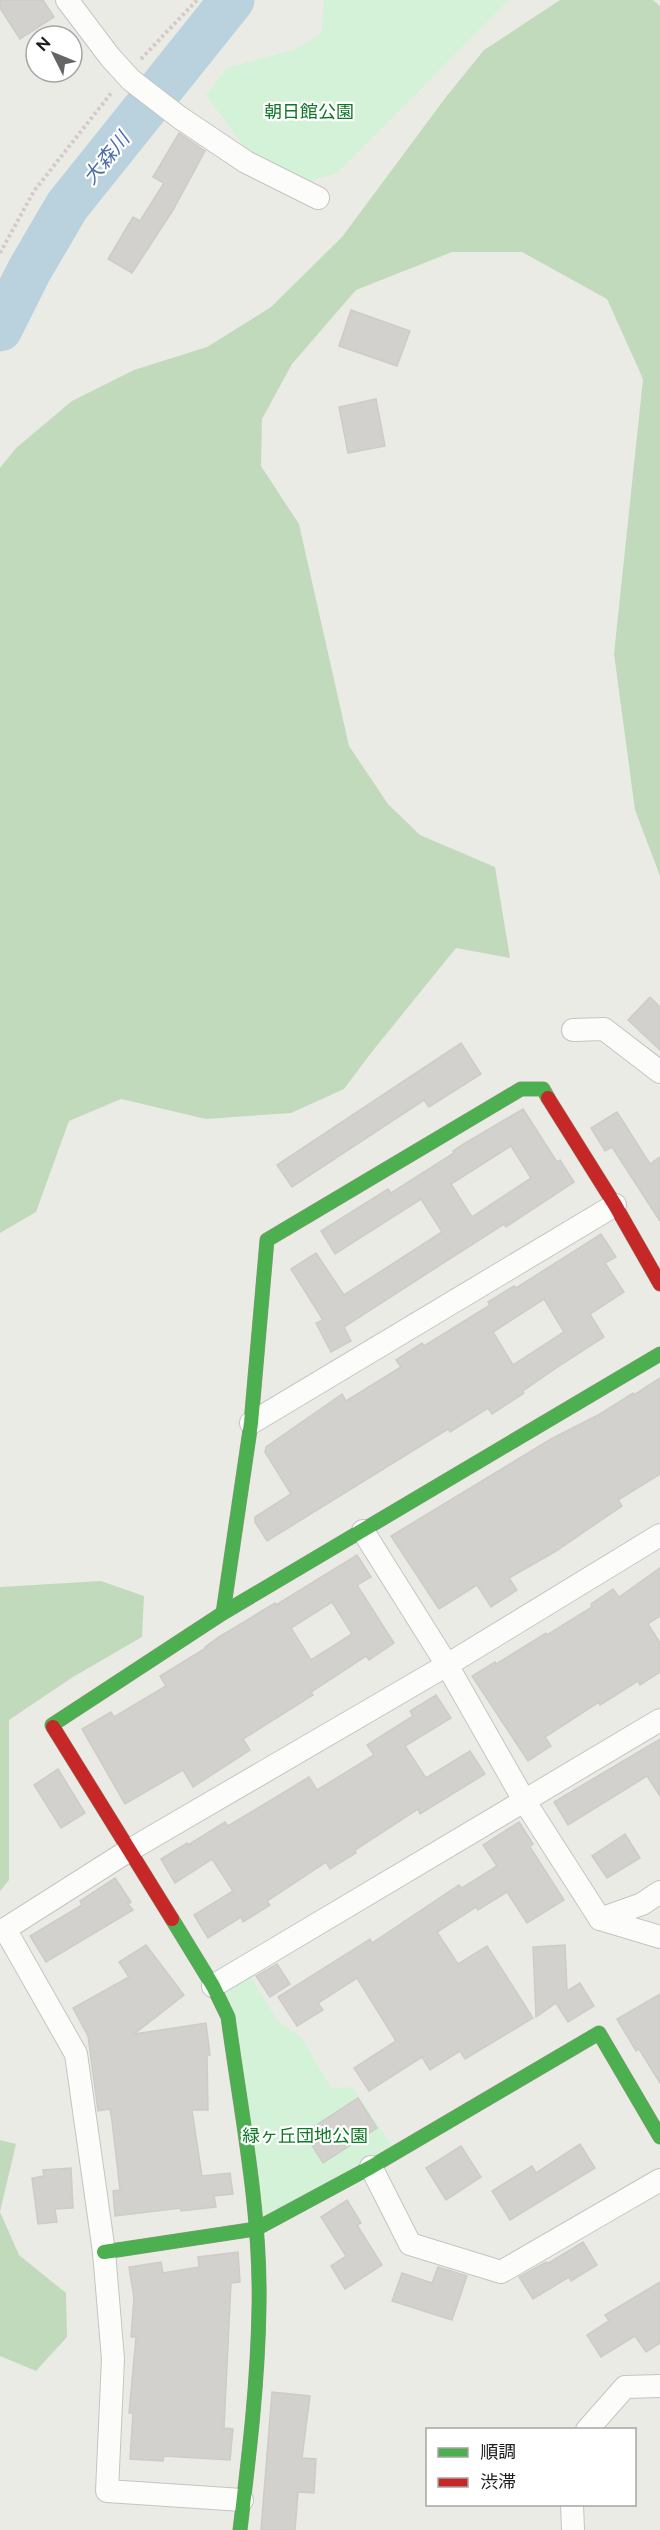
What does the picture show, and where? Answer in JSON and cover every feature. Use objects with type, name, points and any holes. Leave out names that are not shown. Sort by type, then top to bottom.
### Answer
[{"type":"street","points":[[67,0],[110,57],[129,77],[179,117],[246,162],[318,198]]},
{"type":"street","points":[[573,1030],[604,1029],[660,1072]]},
{"type":"street","points":[[223,1613],[250,1423],[267,1240],[521,1089],[543,1089],[615,1205],[660,1284]]},
{"type":"street","points":[[250,1423],[615,1205]]},
{"type":"street","points":[[240,2530],[250,2446],[259,2307],[256,2229],[228,2017],[213,1986],[52,1725],[223,1613],[660,1354]]},
{"type":"street","points":[[363,1531],[447,1665],[525,1802],[600,1919],[660,1937]]},
{"type":"street","points":[[242,2500],[107,2491],[113,2359],[104,2252],[76,2054],[5,1929],[128,1851],[447,1665],[660,1535]]},
{"type":"street","points":[[213,1986],[660,1720]]},
{"type":"street","points":[[600,1919],[642,1904],[660,1892]]},
{"type":"street","points":[[104,2252],[256,2229],[371,2168],[599,2033],[660,2137]]},
{"type":"street","points":[[371,2168],[410,2244],[501,2272],[660,2180]]},
{"type":"street","points":[[588,2428],[625,2387],[660,2386]]},
{"type":"street","points":[[572,2506],[573,2530]]},
{"type":"path","points":[[0,253],[34,191],[196,0]]},
{"type":"green space","name":"朝日館公園","points":[[324,0],[509,0],[337,173],[308,182],[248,152],[206,95],[227,68],[295,49],[321,34]]},
{"type":"green space","points":[[560,0],[653,0],[660,6],[660,876],[635,810],[614,654],[643,379],[607,299],[522,252],[452,252],[356,290],[292,364],[262,419],[261,466],[299,524],[349,746],[388,804],[420,835],[495,867],[510,958],[456,948],[344,1089],[291,1113],[206,1119],[121,1099],[69,1121],[36,1212],[0,1233],[0,468],[16,448],[72,401],[134,370],[207,347],[271,307],[342,237],[446,97],[484,50]]},
{"type":"green space","points":[[101,1581],[144,1596],[142,1637],[73,1677],[9,1720],[9,1880],[0,1891],[0,1587]]},
{"type":"green space","name":"緑ヶ丘団地公園","points":[[248,1972],[277,2020],[301,2037],[332,2089],[352,2087],[393,2147],[261,2219],[222,1988]]},
{"type":"green space","points":[[0,2140],[16,2144],[0,2212]]},
{"type":"green space","points":[[0,2212],[19,2255],[66,2293],[67,2337],[36,2371],[0,2356]]},
{"type":"building","points":[[0,0],[43,0],[54,17],[43,24],[24,24],[24,36],[20,39],[0,8]]},
{"type":"building","points":[[179,133],[205,151],[173,210],[132,273],[108,259],[133,217],[140,221],[164,183],[153,177]]},
{"type":"building","points":[[351,310],[410,331],[397,366],[339,346]]},
{"type":"building","points":[[376,399],[385,446],[348,453],[339,407]]},
{"type":"building","points":[[650,997],[660,1007],[660,1050],[628,1020]]},
{"type":"building","points":[[461,1043],[481,1074],[429,1107],[424,1100],[292,1187],[277,1165]]},
{"type":"building","points":[[523,1109],[557,1162],[560,1160],[574,1182],[506,1227],[504,1224],[344,1327],[351,1341],[331,1352],[316,1323],[323,1320],[291,1269],[316,1253],[344,1295],[442,1232],[421,1199],[335,1254],[321,1231],[388,1189],[391,1193],[454,1153],[453,1151]],"holes":[[[511,1146],[531,1178],[472,1217],[451,1184]]]},
{"type":"building","points":[[617,1112],[650,1164],[660,1157],[660,1221],[612,1147],[605,1151],[591,1128]]},
{"type":"building","points":[[601,1234],[616,1257],[605,1263],[624,1292],[590,1314],[604,1337],[523,1391],[524,1393],[492,1414],[488,1408],[450,1432],[448,1429],[267,1541],[255,1522],[255,1517],[291,1494],[265,1452],[266,1447],[342,1394],[346,1401],[401,1367],[396,1360],[422,1343],[424,1346],[490,1305],[488,1302],[514,1286],[516,1288]],"holes":[[[544,1299],[564,1332],[513,1365],[493,1332]]]},
{"type":"building","points":[[660,1378],[660,1474],[618,1500],[622,1506],[556,1551],[509,1578],[517,1590],[491,1607],[477,1585],[439,1609],[391,1536],[551,1439],[600,1414],[633,1393],[634,1395]]},
{"type":"building","points":[[357,1555],[371,1577],[357,1585],[394,1643],[369,1660],[366,1656],[311,1692],[313,1695],[243,1739],[250,1750],[193,1787],[183,1770],[125,1804],[82,1729],[111,1712],[114,1717],[166,1686],[160,1676],[206,1648],[219,1637],[275,1603],[276,1605]],"holes":[[[332,1602],[352,1634],[311,1660],[291,1628]]]},
{"type":"building","points":[[660,1568],[660,1616],[648,1624],[660,1643],[660,1672],[640,1685],[638,1681],[600,1705],[599,1702],[545,1737],[551,1746],[528,1761],[472,1676],[546,1633],[547,1635],[592,1607],[591,1604],[613,1589],[619,1597]]},
{"type":"building","points":[[436,1695],[451,1718],[405,1746],[426,1778],[470,1751],[485,1774],[420,1814],[418,1809],[330,1869],[326,1862],[267,1901],[270,1905],[243,1922],[241,1917],[208,1938],[194,1915],[233,1891],[212,1859],[175,1883],[161,1859],[225,1822],[228,1826],[309,1777],[317,1790],[374,1755],[367,1745],[413,1716],[410,1711]]},
{"type":"building","points":[[660,1739],[660,1796],[647,1776],[568,1825],[554,1802]]},
{"type":"building","points":[[58,1769],[85,1813],[61,1828],[34,1785]]},
{"type":"building","points":[[519,1822],[533,1844],[530,1847],[564,1900],[527,1923],[507,1892],[478,1910],[476,1907],[437,1932],[458,1964],[487,1946],[533,2018],[465,2059],[460,2051],[430,2070],[422,2057],[369,2091],[354,2068],[396,2041],[357,1978],[318,2003],[323,2010],[297,2026],[278,1997],[370,1939],[372,1943],[459,1885],[462,1888],[497,1866],[483,1845]]},
{"type":"building","points":[[625,1834],[640,1858],[607,1878],[592,1856]]},
{"type":"building","points":[[115,1878],[131,1902],[128,1904],[133,1910],[46,1962],[30,1936],[82,1905],[80,1901]]},
{"type":"building","points":[[146,1945],[184,1995],[134,2034],[206,2023],[210,2055],[207,2056],[208,2110],[192,2110],[202,2176],[230,2173],[233,2194],[214,2196],[216,2207],[181,2211],[181,2208],[115,2216],[113,2191],[120,2190],[110,2109],[98,2111],[88,2036],[73,2008],[129,1977],[119,1962]]},
{"type":"building","points":[[565,1945],[567,1991],[580,1983],[594,2006],[568,2022],[556,2003],[536,2017],[533,1947]]},
{"type":"building","points":[[277,1964],[290,1984],[270,1997],[256,1976]]},
{"type":"building","points":[[660,1994],[660,2083],[639,2049],[636,2051],[617,2019]]},
{"type":"building","points":[[358,2098],[377,2128],[323,2163],[304,2133]]},
{"type":"building","points":[[580,2144],[595,2168],[510,2220],[492,2191],[532,2166],[536,2173]]},
{"type":"building","points":[[461,2146],[481,2177],[446,2200],[426,2168]]},
{"type":"building","points":[[71,2168],[73,2208],[55,2209],[57,2222],[38,2224],[32,2178],[44,2176],[43,2170]]},
{"type":"building","points":[[347,2200],[361,2223],[357,2225],[382,2265],[345,2289],[331,2266],[346,2256],[321,2217]]},
{"type":"building","points":[[583,2242],[597,2265],[571,2281],[569,2277],[533,2299],[519,2277],[546,2262],[547,2264]]},
{"type":"building","points":[[238,2252],[240,2282],[231,2283],[224,2428],[233,2429],[230,2460],[164,2456],[163,2461],[130,2459],[133,2413],[129,2413],[136,2337],[131,2337],[134,2298],[129,2267],[161,2262],[163,2273],[199,2267],[198,2257]]},
{"type":"building","points":[[438,2267],[467,2276],[452,2320],[392,2301],[402,2273],[432,2283]]},
{"type":"building","points":[[660,2282],[660,2343],[646,2352],[635,2336],[601,2357],[587,2335],[609,2321],[605,2315]]},
{"type":"building","points":[[272,2392],[310,2396],[302,2458],[316,2459],[314,2493],[298,2492],[295,2530],[261,2530]]},
{"type":"waterway","name":"大森川","points":[[0,329],[29,271],[67,206],[232,0]]},
{"type":"traffic: fast","points":[[223,1613],[251,1423],[267,1240],[521,1089],[543,1089],[548,1098]]},
{"type":"traffic: fast","points":[[53,1727],[52,1725],[223,1613],[660,1354]]},
{"type":"traffic: fast","points":[[172,1919],[213,1986],[228,2017],[253,2198],[259,2271],[257,2363],[240,2530]]},
{"type":"traffic: fast","points":[[104,2252],[256,2229],[371,2167],[599,2033],[660,2137]]},
{"type":"traffic: jam","points":[[548,1098],[615,1205],[660,1284]]},
{"type":"traffic: jam","points":[[53,1727],[172,1919]]}]
